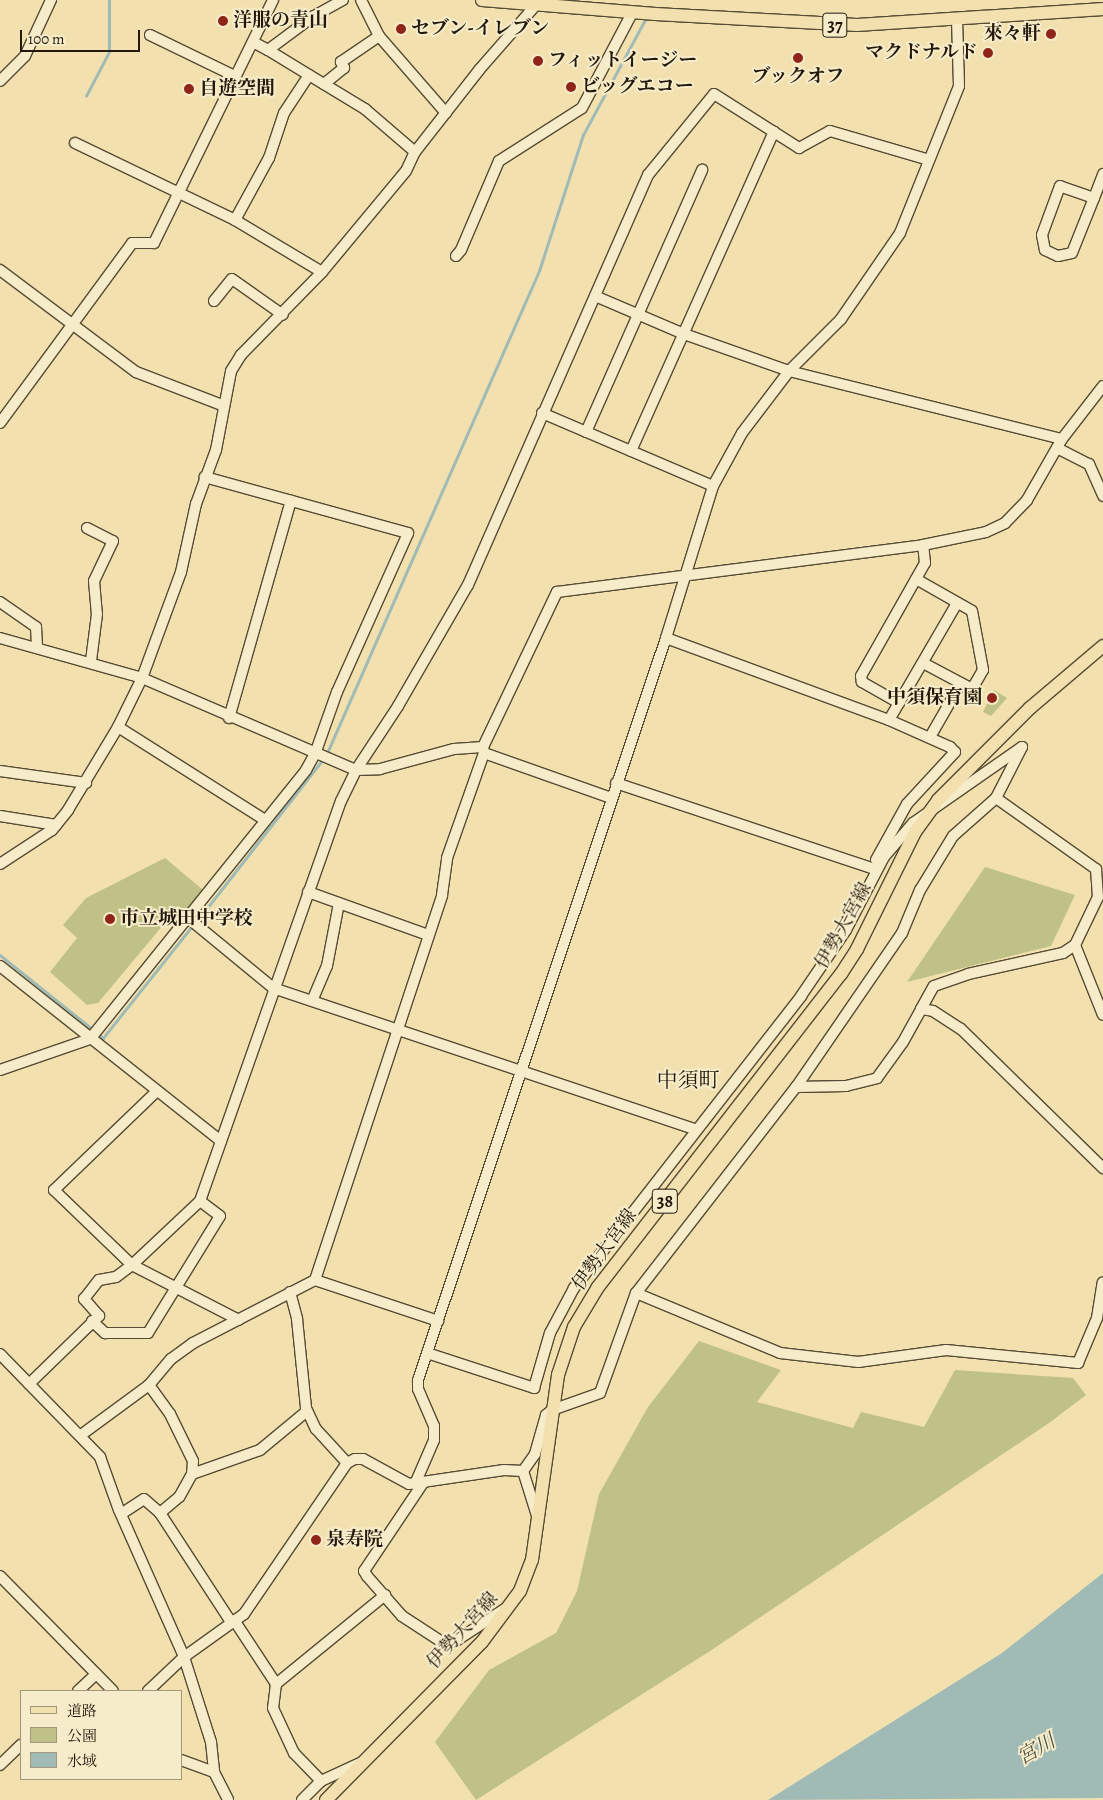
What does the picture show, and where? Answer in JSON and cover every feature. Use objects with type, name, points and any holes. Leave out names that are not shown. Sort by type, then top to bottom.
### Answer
[{"type":"main road","name":"37","points":[[482,0],[536,5],[554,3],[635,13],[857,25],[1014,13],[1103,3]]},
{"type":"main road","name":"37","points":[[1014,13],[1103,9]]},
{"type":"main road","name":"伊勢大宮線","points":[[326,1800],[370,1758],[482,1642],[512,1604],[532,1560],[552,1410],[565,1352],[574,1327],[598,1287],[841,974],[925,817],[1030,708],[1103,646]]},
{"type":"street","points":[[0,81],[25,56],[51,0]]},
{"type":"street","points":[[0,423],[132,243],[154,243],[273,0]]},
{"type":"street","points":[[268,50],[314,16],[343,0]]},
{"type":"street","points":[[361,0],[379,36],[446,113]]},
{"type":"street","points":[[0,864],[56,825],[86,783],[118,727],[142,678],[168,614],[205,477],[216,450],[222,405],[231,371],[242,355],[283,316],[322,272],[406,170],[415,152],[446,113],[536,5]]},
{"type":"street","points":[[456,256],[461,250],[499,161],[582,108],[635,13]]},
{"type":"street","points":[[512,1604],[448,1646],[402,1616],[364,1571],[419,1483],[434,1440],[434,1426],[418,1389],[427,1353],[666,638],[713,486],[742,433],[789,371],[841,319],[900,233],[960,86],[957,18]]},
{"type":"street","points":[[150,35],[235,76]]},
{"type":"street","points":[[324,84],[344,68],[341,62],[379,36]]},
{"type":"street","points":[[253,42],[365,109],[415,152]]},
{"type":"street","points":[[235,220],[269,158],[284,113],[309,75]]},
{"type":"street","points":[[29,1384],[99,1316],[84,1299],[99,1280],[116,1277],[132,1265],[200,1201],[308,892],[356,770],[398,706],[468,585],[648,175],[714,94],[799,148],[830,131],[929,160]]},
{"type":"street","points":[[631,451],[774,131]]},
{"type":"street","points":[[75,143],[235,220],[322,272]]},
{"type":"street","points":[[586,432],[640,314],[702,170]]},
{"type":"street","points":[[1094,198],[1060,186],[1042,235],[1044,250],[1058,256],[1072,253],[1094,198],[1103,174]]},
{"type":"street","points":[[0,270],[136,372],[222,405]]},
{"type":"street","points":[[214,301],[232,279],[283,316]]},
{"type":"street","points":[[595,296],[684,334],[789,371],[1062,438]]},
{"type":"street","points":[[315,1280],[442,895],[447,858],[483,750],[557,592],[923,545],[986,532],[1005,523],[1027,500],[1062,438],[1103,386]]},
{"type":"street","points":[[542,413],[713,486]]},
{"type":"street","points":[[1057,448],[1089,464],[1103,496]]},
{"type":"street","points":[[0,1070],[91,1038],[192,922],[265,820],[318,755],[337,692],[408,533],[205,477]]},
{"type":"street","points":[[229,718],[291,501]]},
{"type":"street","points":[[87,528],[113,541],[94,581],[97,614],[91,662]]},
{"type":"street","points":[[899,703],[862,682],[861,676],[925,563],[923,545]]},
{"type":"street","points":[[916,579],[972,611],[982,670],[972,689],[922,663]]},
{"type":"street","points":[[0,602],[36,628],[37,646]]},
{"type":"street","points":[[889,720],[957,603]]},
{"type":"street","points":[[0,638],[37,646],[142,678],[229,718],[356,770],[380,769],[454,749],[483,750],[611,798]]},
{"type":"street","points":[[427,1353],[534,1388],[560,1310],[695,1129],[806,988],[846,930],[874,868],[907,804],[955,752],[930,737],[889,720],[666,638]]},
{"type":"street","points":[[930,737],[960,683]]},
{"type":"street","points":[[118,727],[265,820]]},
{"type":"street","points":[[523,1471],[535,1454],[546,1415],[552,1410],[600,1393],[636,1293],[796,1087],[902,933],[920,890],[953,836],[996,798],[1022,747],[925,817],[913,823],[874,868]]},
{"type":"street","points":[[0,772],[86,783]]},
{"type":"street","points":[[616,783],[874,868]]},
{"type":"street","points":[[796,1087],[846,1086],[877,1078],[903,1042],[934,986],[968,974],[1063,953],[1075,945],[1098,897],[1096,869],[996,798]]},
{"type":"street","points":[[0,816],[56,825]]},
{"type":"street","points":[[308,892],[428,935]]},
{"type":"street","points":[[312,1001],[327,966],[339,903]]},
{"type":"street","points":[[192,922],[274,988],[695,1129]]},
{"type":"street","points":[[1075,945],[1103,1015]]},
{"type":"street","points":[[0,966],[221,1141]]},
{"type":"street","points":[[921,1008],[933,1012],[961,1029],[1103,1168]]},
{"type":"street","points":[[157,1091],[54,1190],[132,1265],[179,1287],[239,1320]]},
{"type":"street","points":[[92,1321],[105,1333],[148,1333],[179,1287],[220,1216],[200,1201]]},
{"type":"street","points":[[81,1435],[149,1385],[171,1359],[193,1343],[315,1280],[438,1321]]},
{"type":"street","points":[[1096,1318],[1103,1282]]},
{"type":"street","points":[[290,1292],[298,1319],[307,1411],[316,1429],[348,1463]]},
{"type":"street","points":[[636,1293],[780,1353],[858,1362],[946,1350],[1078,1363],[1103,1302]]},
{"type":"street","points":[[0,1354],[81,1435],[100,1457],[120,1514],[184,1657],[211,1742],[214,1772],[228,1800]]},
{"type":"street","points":[[149,1385],[170,1414],[190,1450],[192,1474],[179,1497],[160,1513]]},
{"type":"street","points":[[192,1474],[260,1450],[307,1411]]},
{"type":"street","points":[[149,1690],[184,1657],[233,1621],[255,1600],[273,1568],[314,1516],[348,1463],[363,1459],[409,1484],[504,1470],[523,1471]]},
{"type":"street","points":[[523,1471],[538,1519]]},
{"type":"street","points":[[120,1514],[144,1499],[160,1513],[276,1684]]},
{"type":"street","points":[[0,1576],[112,1690]]},
{"type":"street","points":[[321,1781],[294,1753],[272,1708],[276,1684],[385,1595]]},
{"type":"street","points":[[79,1690],[96,1674]]},
{"type":"street","points":[[0,1765],[20,1746]]},
{"type":"street","points":[[302,1800],[321,1781],[370,1758]]},
{"type":"street","points":[[182,1760],[214,1772]]},
{"type":"green space","points":[[994,690],[1007,698],[991,716],[983,712]]},
{"type":"green space","points":[[165,858],[203,890],[175,922],[169,918],[98,1003],[87,1005],[50,972],[77,938],[63,925],[86,898]]},
{"type":"green space","points":[[985,867],[1075,895],[1051,946],[907,982]]},
{"type":"green space","points":[[699,1341],[781,1370],[757,1402],[853,1428],[861,1412],[924,1427],[955,1370],[1073,1378],[1086,1395],[1049,1423],[710,1651],[476,1800],[435,1742],[489,1670],[556,1633],[577,1591],[599,1494],[648,1407]]},
{"type":"water","name":"宮川","points":[[1103,1573],[1103,1798],[768,1800],[1002,1653]]},
{"type":"waterway","points":[[86,96],[109,52],[109,0]]},
{"type":"waterway","points":[[327,753],[539,271],[583,135],[647,16]]},
{"type":"waterway","points":[[197,921],[324,758]]},
{"type":"waterway","points":[[99,1034],[103,1038],[193,925]]},
{"type":"waterway","points":[[0,955],[95,1031]]},
{"type":"place","name":"洋服の青山","points":[[223,21]]},
{"type":"place","name":"セブン-イレブン","points":[[401,29]]},
{"type":"place","name":"來々軒","points":[[1051,34]]},
{"type":"place","name":"マクドナルド","points":[[988,53]]},
{"type":"place","name":"ブックオフ","points":[[798,58]]},
{"type":"place","name":"フィットイージー","points":[[538,61]]},
{"type":"place","name":"ビッグエコー","points":[[571,87]]},
{"type":"place","name":"自遊空間","points":[[189,89]]},
{"type":"place","name":"中須保育園","points":[[992,698]]},
{"type":"place","name":"市立城田中学校","points":[[110,919]]},
{"type":"place","name":"泉寿院","points":[[316,1540]]},
{"type":"district","name":"中須町","points":[[688,1080]]}]
